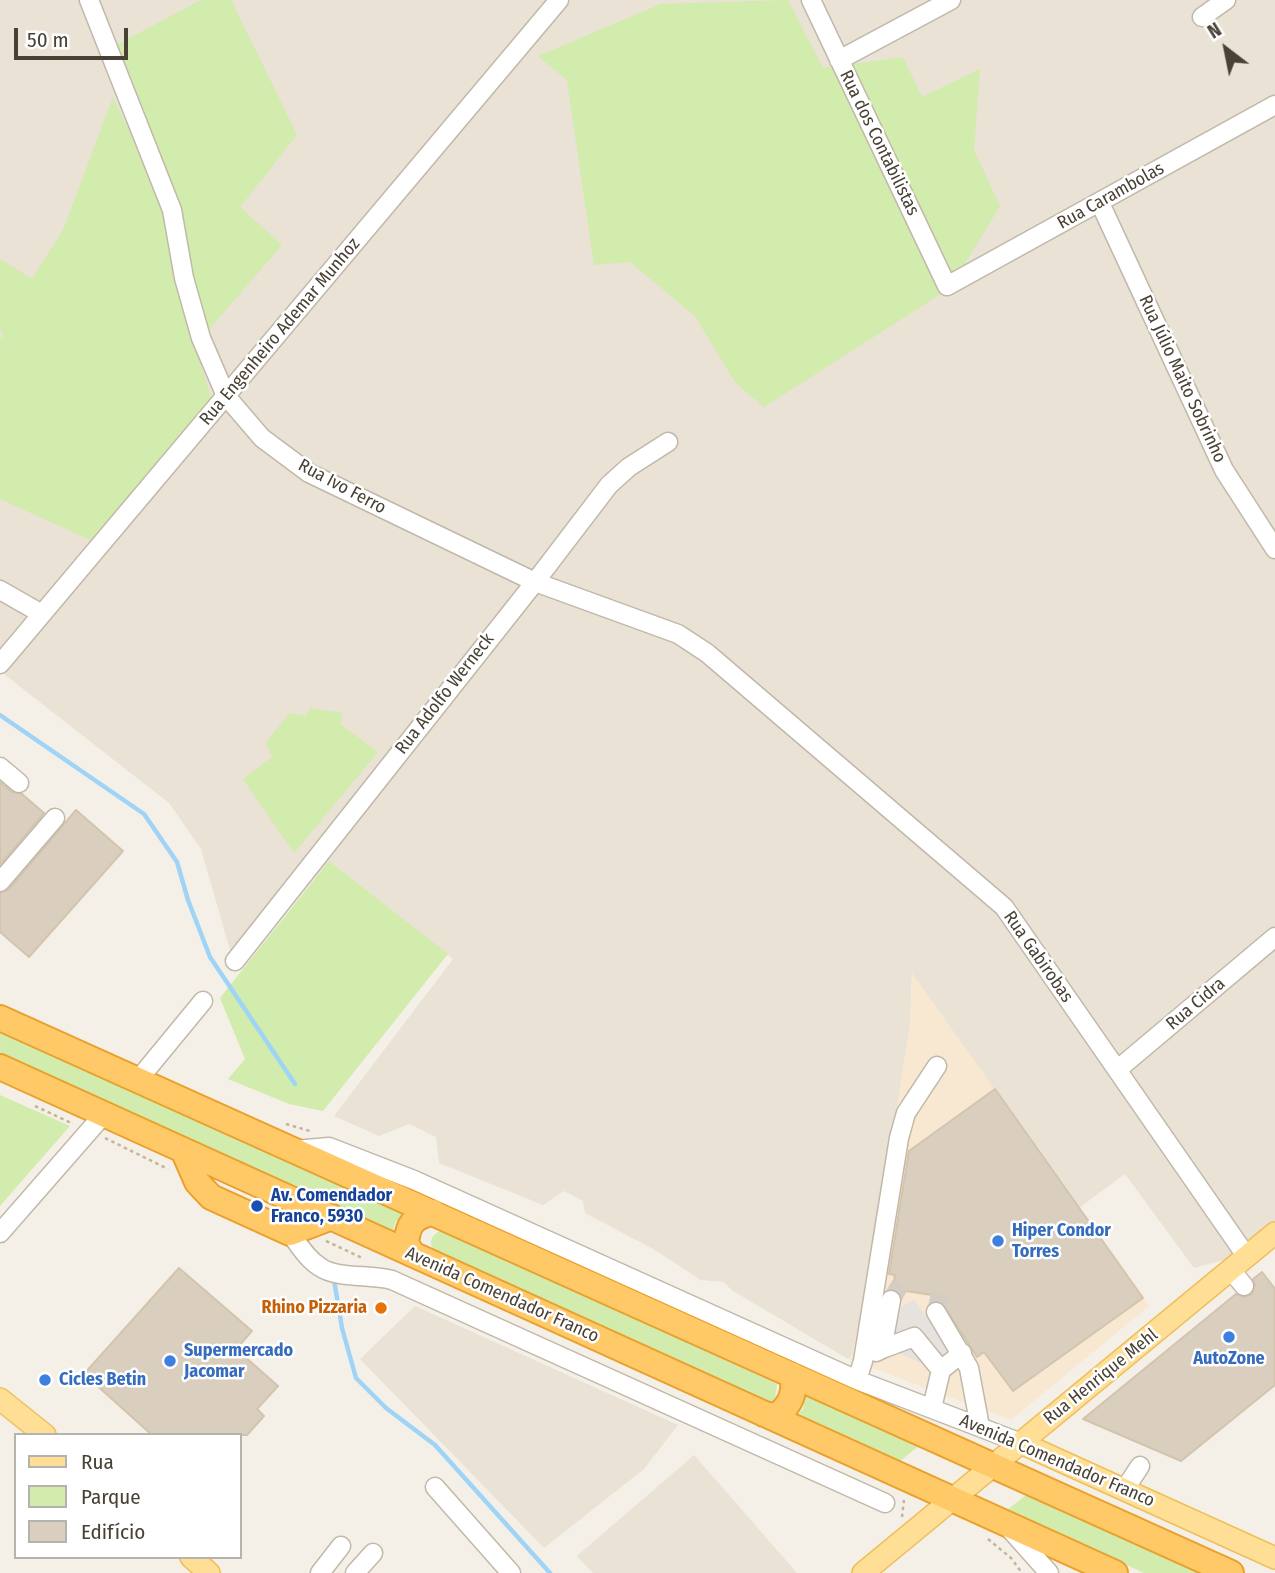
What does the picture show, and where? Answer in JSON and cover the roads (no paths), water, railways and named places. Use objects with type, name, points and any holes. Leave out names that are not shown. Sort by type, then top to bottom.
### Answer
[{"type":"highway","name":"Avenida Comendador Franco","points":[[0,1018],[1231,1573]]},
{"type":"highway","name":"Avenida Comendador Franco","points":[[0,1067],[102,1125],[179,1161],[325,1227],[412,1253],[1115,1573]]},
{"type":"highway","points":[[179,1161],[211,1197],[290,1233],[325,1227]]},
{"type":"highway","points":[[412,1253],[405,1244],[407,1230],[417,1217],[433,1212]]},
{"type":"highway","points":[[764,1413],[777,1416],[789,1405],[794,1390],[793,1375]]},
{"type":"main road","name":"Rua Henrique Mehl","points":[[863,1573],[1021,1443],[1241,1271],[1272,1242]]},
{"type":"main road","points":[[0,1399],[43,1433]]},
{"type":"main road","name":"Avenida Comendador Franco","points":[[1021,1443],[1275,1558]]},
{"type":"main road","points":[[193,1559],[209,1573]]},
{"type":"street","name":"Rua Ivo Ferro","points":[[89,0],[172,210],[184,278],[201,338],[226,396],[262,438],[309,473],[535,582],[678,634],[707,653]]},
{"type":"street","name":"Rua Engenheiro Ademar Munhoz","points":[[0,664],[559,0]]},
{"type":"street","name":"Rua dos Contabilistas","points":[[811,0],[947,286]]},
{"type":"street","points":[[839,60],[951,0]]},
{"type":"street","points":[[1202,17],[1226,0]]},
{"type":"street","name":"Rua Carambolas","points":[[947,286],[1275,106]]},
{"type":"street","name":"Rua Júlio Maito Sobrinho","points":[[1100,203],[1224,470],[1274,547]]},
{"type":"street","name":"Rua Adolfo Werneck","points":[[235,961],[535,582],[608,485],[629,467],[668,442]]},
{"type":"street","points":[[0,590],[43,614]]},
{"type":"street","name":"Rua Gabirobas","points":[[707,653],[1004,907],[1117,1070],[1241,1271]]},
{"type":"street","points":[[0,767],[19,783]]},
{"type":"street","points":[[0,882],[55,818]]},
{"type":"street","name":"Rua Cidra","points":[[1117,1070],[1275,937]]},
{"type":"street","points":[[138,1080],[203,1001]]},
{"type":"street","points":[[857,1380],[863,1361],[899,1138],[906,1113],[937,1066]]},
{"type":"street","points":[[0,1233],[102,1125]]},
{"type":"street","name":"Avenida Comendador Franco","points":[[295,1150],[329,1147],[414,1180],[857,1380],[1021,1443]]},
{"type":"street","name":"Avenida Comendador Franco","points":[[290,1233],[304,1253],[319,1267],[334,1274],[374,1275],[392,1280],[885,1503]]},
{"type":"street","points":[[882,1349],[891,1300]]},
{"type":"street","points":[[936,1312],[969,1368],[980,1427]]},
{"type":"street","points":[[863,1361],[882,1349],[914,1338],[941,1370]]},
{"type":"street","points":[[932,1409],[941,1370],[962,1353]]},
{"type":"street","points":[[1125,1489],[1140,1466]]},
{"type":"street","points":[[435,1487],[511,1573]]},
{"type":"street","name":"Avenida Comendador Franco","points":[[1004,1522],[1049,1573]]},
{"type":"street","points":[[320,1573],[341,1546]]},
{"type":"street","points":[[355,1573],[373,1553]]},
{"type":"waterway","points":[[0,715],[144,814],[177,862],[210,957],[295,1084]]},
{"type":"waterway","points":[[334,1280],[342,1328],[356,1378],[386,1408],[435,1445],[550,1573]]},
{"type":"tunnel","points":[[891,1300],[904,1279]]},
{"type":"tunnel","points":[[936,1312],[940,1294]]},
{"type":"place","name":"Av. Comendador Franco, 5930","points":[[257,1206]]},
{"type":"place","name":"Hiper Condor Torres","points":[[998,1241]]},
{"type":"place","name":"Rhino Pizzaria","points":[[381,1308]]},
{"type":"place","name":"AutoZone","points":[[1229,1337]]},
{"type":"place","name":"Supermercado Jacomar","points":[[170,1361]]},
{"type":"place","name":"Cicles Betin","points":[[45,1380]]}]
